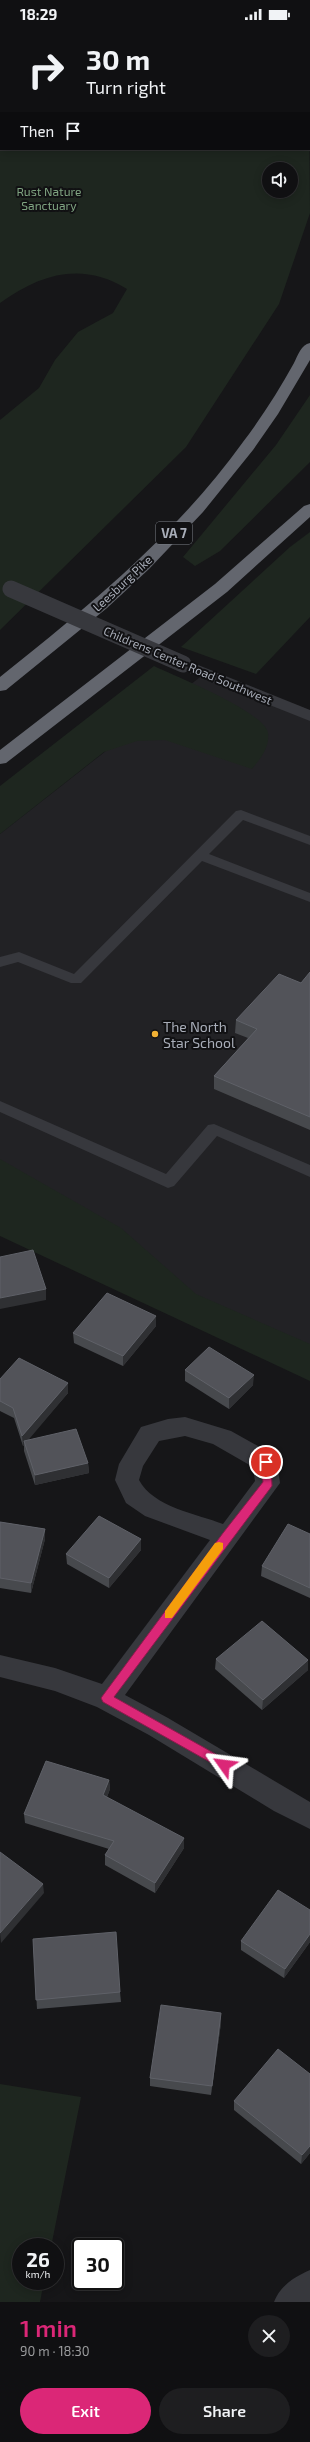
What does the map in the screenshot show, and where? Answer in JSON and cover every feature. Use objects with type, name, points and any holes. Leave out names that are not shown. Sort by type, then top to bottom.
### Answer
[{"type":"highway","name":"Leesburg Pike","points":[[0,686],[115,592],[201,504],[258,430],[310,347]]},
{"type":"highway","points":[[0,759],[221,588],[310,509]]},
{"type":"street","name":"Childrens Center Road Southwest","points":[[6,586],[184,664],[310,716]]},
{"type":"street","points":[[107,1698],[268,1483],[266,1462],[244,1448],[199,1429],[175,1427],[150,1434],[131,1464],[127,1480],[135,1496],[154,1510],[227,1536]]},
{"type":"street","points":[[0,1666],[69,1685],[107,1698],[174,1735],[310,1816]]},
{"type":"street","points":[[290,2302],[310,2286]]},
{"type":"lane","points":[[0,962],[19,957],[76,980],[201,856],[241,814],[310,841]]},
{"type":"lane","points":[[201,856],[310,898]]},
{"type":"lane","points":[[0,1106],[168,1182],[214,1129],[310,1172]]},
{"type":"shaded area","name":"The North Star School","points":[[204,674],[310,717],[310,1377],[0,1233],[0,834]]},
{"type":"green space","name":"Rust Nature Sanctuary","points":[[0,150],[309,150],[310,213],[279,304],[186,447],[0,630],[0,420],[39,388],[55,360],[78,332],[113,313],[127,289],[110,280],[94,275],[78,273],[46,278],[30,285],[0,303]]},
{"type":"green space","points":[[310,395],[310,462],[220,551],[195,566],[183,557],[276,445]]},
{"type":"green space","points":[[310,532],[310,617],[256,674],[181,647],[290,547]]},
{"type":"green space","points":[[154,666],[218,695],[252,715],[263,725],[268,733],[266,748],[252,769],[165,740],[137,741],[104,752],[0,834],[0,786]]},
{"type":"green space","points":[[0,1159],[121,1228],[196,1294],[310,1344],[310,1381],[0,1236]]},
{"type":"green space","points":[[0,2084],[81,2097],[53,2238],[12,2238],[12,2290],[42,2290],[40,2302],[0,2302]]},
{"type":"building","points":[[310,972],[310,1117],[214,1076],[257,1029],[236,1020],[279,974],[301,983]]},
{"type":"building","points":[[33,1250],[46,1289],[0,1298],[0,1257]]},
{"type":"building","points":[[107,1293],[156,1316],[123,1356],[73,1333]]},
{"type":"building","points":[[209,1347],[254,1375],[229,1398],[185,1370]]},
{"type":"building","points":[[19,1358],[68,1383],[22,1436],[13,1408],[0,1401],[0,1379]]},
{"type":"building","points":[[76,1429],[88,1463],[35,1475],[24,1441]]},
{"type":"building","points":[[99,1516],[141,1539],[109,1578],[66,1554]]},
{"type":"building","points":[[0,1522],[45,1529],[31,1583],[0,1578]]},
{"type":"building","points":[[288,1524],[310,1534],[310,1588],[262,1566]]},
{"type":"building","points":[[262,1621],[308,1660],[263,1700],[216,1659]]},
{"type":"building","points":[[46,1761],[109,1780],[103,1795],[184,1838],[155,1883],[105,1855],[114,1841],[24,1814]]},
{"type":"building","points":[[0,1852],[43,1884],[0,1933]]},
{"type":"building","points":[[278,1890],[310,1910],[310,1934],[285,1969],[241,1941]]},
{"type":"building","points":[[116,1932],[120,1992],[36,2000],[33,1939]]},
{"type":"building","points":[[161,2005],[221,2013],[212,2086],[150,2078]]},
{"type":"building","points":[[278,2049],[310,2074],[310,2146],[302,2155],[234,2101]]},
{"type":"slow traffic","points":[[168,1614],[219,1546]]},
{"type":"place","name":"The North Star School","points":[[155,1034]]},
{"type":"route","points":[[224,1765],[107,1698],[268,1483],[266,1462]]}]
